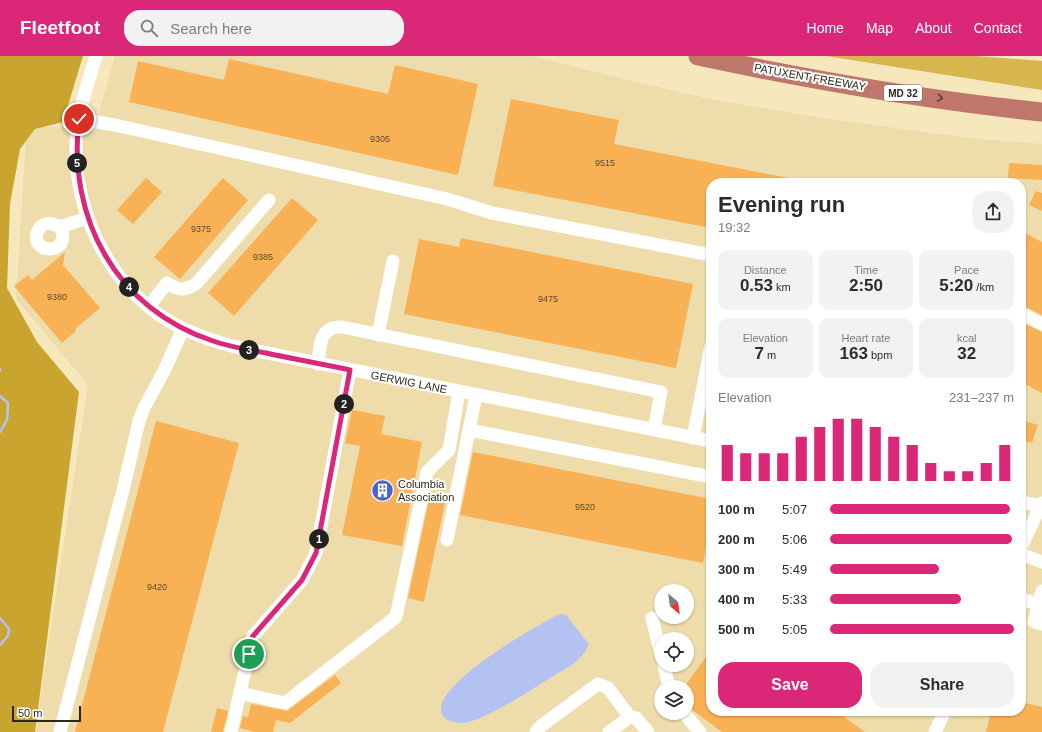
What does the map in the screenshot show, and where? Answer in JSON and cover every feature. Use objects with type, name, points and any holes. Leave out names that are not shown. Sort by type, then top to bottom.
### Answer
[{"type":"highway","name":"PATUXENT FREEWAY","points":[[698,56],[889,92],[1042,112]]},
{"type":"street","name":"GERWIG LANE","points":[[96,56],[83,99],[76,141],[80,186],[87,218],[108,259],[121,278],[134,293],[149,306],[183,328],[213,341],[232,346],[706,440]]},
{"type":"street","points":[[79,119],[115,125],[447,199],[492,213],[706,254]]},
{"type":"street","points":[[149,306],[167,283],[178,290],[185,289],[196,284],[269,200]]},
{"type":"street","points":[[60,227],[87,218]]},
{"type":"street","points":[[378,335],[393,261]]},
{"type":"street","points":[[1026,316],[1042,324]]},
{"type":"street","points":[[318,364],[322,337],[331,329],[342,327],[661,392],[654,430]]},
{"type":"street","points":[[60,732],[124,486],[138,421],[164,371],[183,328]]},
{"type":"street","points":[[231,732],[253,636],[302,580],[316,553],[350,370]]},
{"type":"street","points":[[693,438],[706,372]]},
{"type":"street","points":[[240,693],[285,703],[396,617],[428,472],[449,450],[459,392]]},
{"type":"street","points":[[447,540],[476,395]]},
{"type":"street","points":[[469,430],[706,476]]},
{"type":"street","points":[[1026,503],[1042,505],[1026,537]]},
{"type":"street","points":[[1026,556],[1042,562]]},
{"type":"street","points":[[1042,591],[1034,622],[1042,624]]},
{"type":"street","points":[[1026,600],[1038,604]]},
{"type":"street","points":[[652,618],[656,632]]},
{"type":"street","points":[[537,732],[541,726],[598,684],[608,688],[630,717],[636,718],[648,732]]},
{"type":"street","points":[[935,732],[943,716]]},
{"type":"street","points":[[609,732],[630,717]]},
{"type":"street","points":[[690,720],[700,732]]},
{"type":"shaded area","points":[[0,56],[83,56],[63,122],[35,129],[20,149],[10,204],[7,288],[37,342],[79,392],[35,732],[0,732]]},
{"type":"shaded area","points":[[115,56],[533,56],[714,100],[822,118],[978,139],[1042,144],[1042,732],[35,732],[88,385],[16,299],[27,123],[95,132]]},
{"type":"shaded area","points":[[826,56],[975,56],[1042,61],[1042,90]]},
{"type":"water","points":[[560,614],[566,615],[588,643],[587,648],[580,658],[570,666],[521,696],[483,717],[463,723],[456,723],[446,719],[441,708],[448,693],[463,677],[484,660],[508,644]]},
{"type":"building","points":[[229,59],[388,94],[395,65],[478,84],[458,175],[129,102],[138,61],[224,80]]},
{"type":"building","points":[[511,99],[619,120],[614,144],[789,178],[706,178],[706,227],[493,186]]},
{"type":"building","points":[[1009,163],[1042,165],[1042,180],[1008,178]]},
{"type":"building","points":[[146,178],[162,192],[133,224],[117,210]]},
{"type":"building","points":[[223,178],[248,200],[180,279],[154,257]]},
{"type":"building","points":[[1036,191],[1042,193],[1042,211],[1029,205]]},
{"type":"building","points":[[292,198],[318,220],[234,316],[208,293]]},
{"type":"building","points":[[1026,234],[1042,242],[1042,315],[1026,307]]},
{"type":"building","points":[[461,238],[693,284],[676,368],[404,314],[419,239],[459,247]]},
{"type":"building","points":[[65,252],[63,265],[100,308],[75,329],[76,331],[62,343],[14,286],[28,275],[32,280]]},
{"type":"building","points":[[1026,324],[1042,332],[1042,393],[1026,385]]},
{"type":"building","name":"Columbia Association","points":[[352,410],[385,416],[381,434],[422,442],[402,546],[342,535],[360,446],[345,443]]},
{"type":"building","points":[[156,421],[239,443],[163,732],[75,732]]},
{"type":"building","points":[[1026,421],[1038,425],[1032,443],[1026,441]]},
{"type":"building","points":[[473,452],[706,498],[706,548],[703,563],[460,515]]},
{"type":"building","points":[[430,495],[446,498],[424,602],[408,598]]},
{"type":"building","points":[[706,657],[706,716],[843,716],[865,732],[722,732],[694,711],[694,680],[689,680]]},
{"type":"building","points":[[335,675],[341,683],[290,723],[276,720],[273,732],[254,732],[240,728],[243,716],[248,717],[251,704],[287,711]]},
{"type":"building","points":[[1026,703],[1042,707],[1042,732],[986,732],[990,716],[1026,716]]},
{"type":"building","points":[[217,708],[228,711],[223,732],[211,732]]},
{"type":"waterway","points":[[0,396],[8,403],[7,420],[0,432]]},
{"type":"waterway","points":[[0,618],[9,629],[8,636],[0,645]]},
{"type":"place","name":"Columbia Association","points":[[382,490]]},
{"type":"route","points":[[79,119],[76,141],[78,180],[87,218],[108,259],[121,278],[134,293],[158,313],[172,322],[213,341],[350,370],[316,553],[302,580],[253,636],[249,654]]}]
